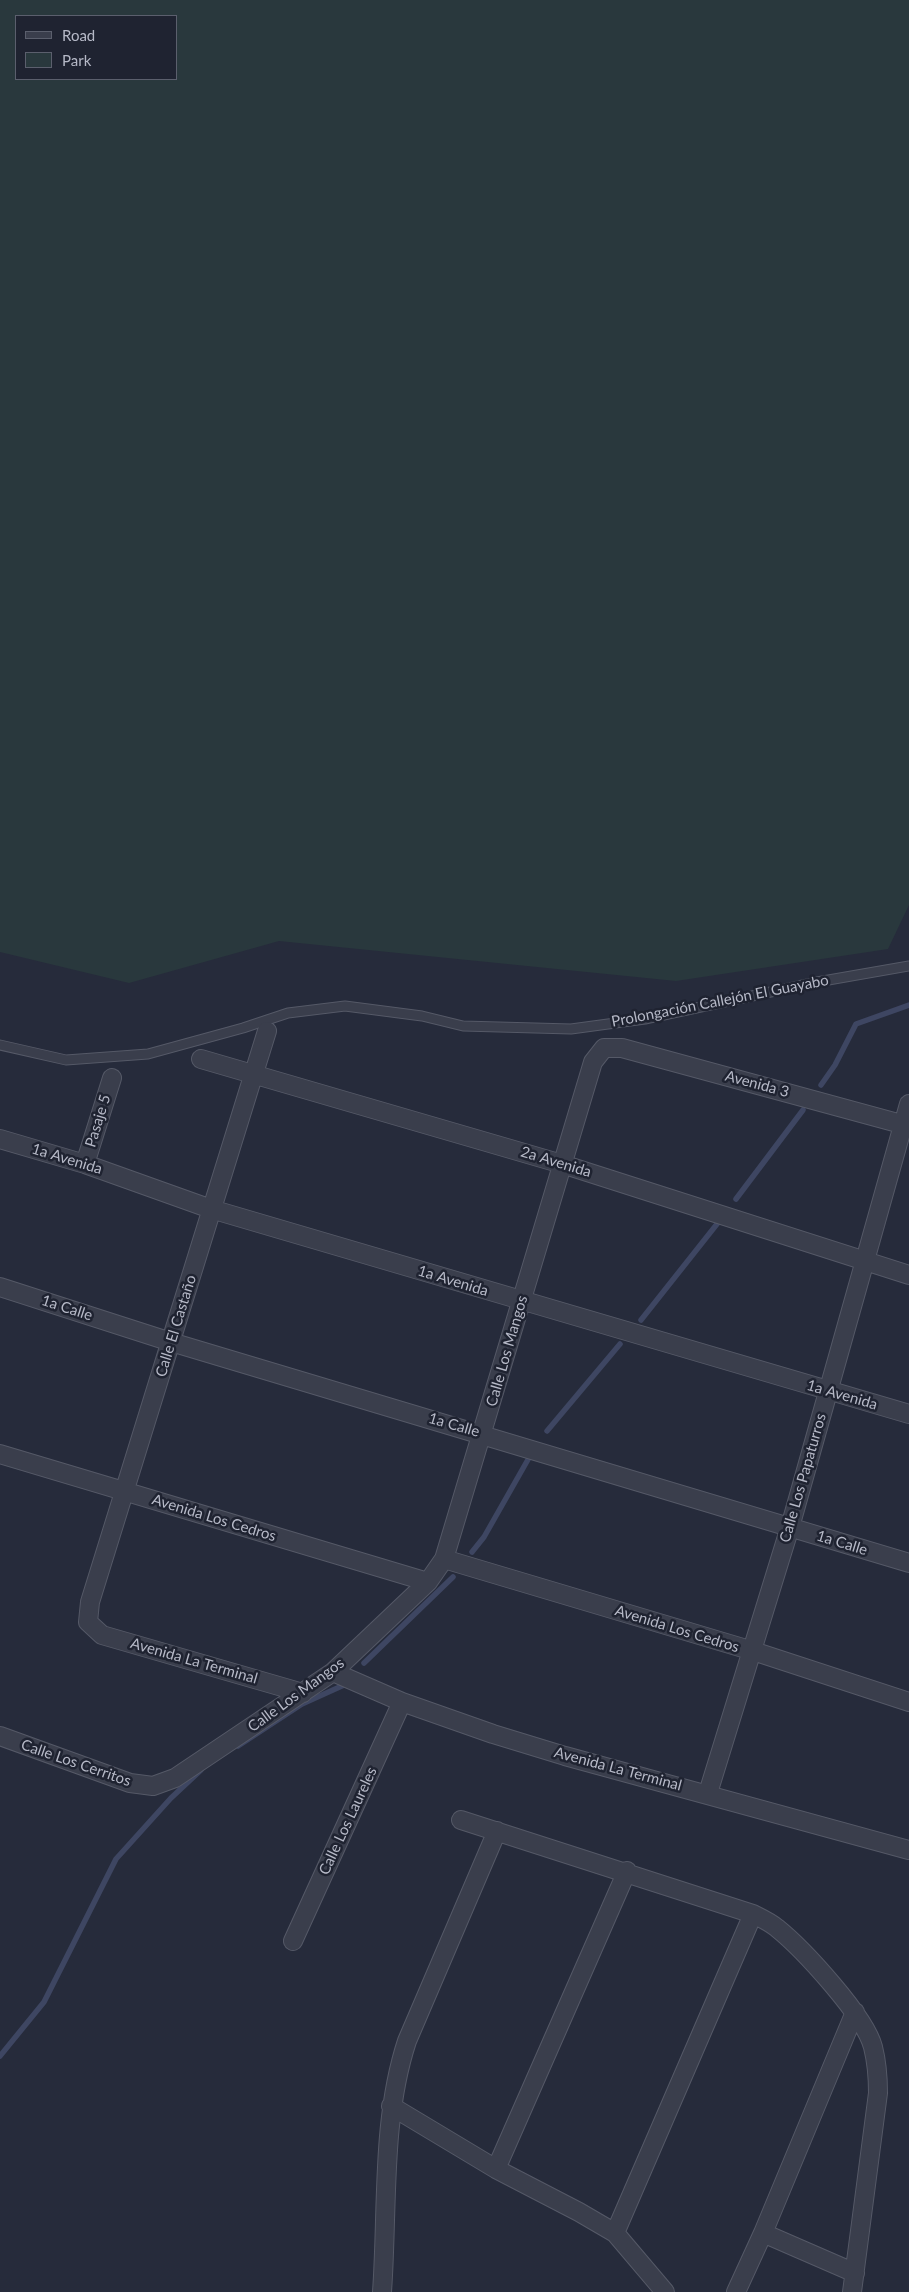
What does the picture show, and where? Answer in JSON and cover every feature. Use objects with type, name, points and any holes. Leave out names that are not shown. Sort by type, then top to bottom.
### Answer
[{"type":"street","name":"Calle El Castaño","points":[[88,1622],[90,1602],[267,1031]]},
{"type":"street","name":"Avenida 3","points":[[604,1048],[622,1048],[906,1125]]},
{"type":"street","name":"Calle Los Mangos","points":[[153,1786],[175,1778],[333,1672],[428,1582],[444,1559],[592,1062],[604,1048]]},
{"type":"street","name":"2a Avenida","points":[[201,1059],[562,1164],[909,1275]]},
{"type":"street","name":"Pasaje 5","points":[[85,1164],[112,1078]]},
{"type":"street","name":"Calle Los Papaturros","points":[[708,1794],[790,1527],[864,1261],[906,1125],[909,1104]]},
{"type":"street","name":"1a Avenida","points":[[0,1139],[85,1164],[211,1209],[828,1392],[909,1414]]},
{"type":"street","name":"1a Calle","points":[[0,1286],[171,1342],[909,1563]]},
{"type":"street","name":"Avenida Los Cedros","points":[[0,1454],[428,1582]]},
{"type":"street","name":"Avenida Los Cedros","points":[[444,1559],[753,1651],[909,1702]]},
{"type":"street","name":"Avenida La Terminal","points":[[88,1622],[102,1635],[303,1692]]},
{"type":"street","name":"Avenida La Terminal","points":[[333,1672],[402,1702],[493,1734],[565,1756],[909,1850]]},
{"type":"street","name":"Calle Los Laureles","points":[[293,1941],[402,1702]]},
{"type":"street","name":"Calle Los Cerritos","points":[[0,1736],[130,1783],[153,1786]]},
{"type":"street","points":[[461,1820],[753,1914],[776,1926],[854,2012],[873,2046],[878,2073],[878,2094],[852,2292]]},
{"type":"street","points":[[382,2292],[391,2106],[396,2072],[407,2041],[497,1831]]},
{"type":"street","points":[[496,2169],[627,1872]]},
{"type":"street","points":[[615,2233],[753,1914]]},
{"type":"street","points":[[736,2292],[763,2233],[854,2012]]},
{"type":"street","points":[[391,2106],[496,2169],[615,2233],[665,2292]]},
{"type":"street","points":[[763,2233],[855,2273]]},
{"type":"lane","name":"Prolongación Callejón El Guayabo","points":[[0,1045],[66,1060],[148,1054],[243,1028],[288,1013],[345,1006],[422,1016],[463,1026],[571,1029],[645,1019],[817,982],[909,966]]},
{"type":"green space","points":[[0,0],[909,0],[909,905],[888,949],[676,981],[279,941],[129,983],[0,952]]},
{"type":"waterway","points":[[821,1085],[835,1065],[856,1024],[909,1005]]},
{"type":"waterway","points":[[736,1199],[803,1110]]},
{"type":"waterway","points":[[641,1320],[717,1224]]},
{"type":"waterway","points":[[547,1431],[620,1344]]},
{"type":"waterway","points":[[472,1552],[484,1537],[530,1456]]},
{"type":"waterway","points":[[364,1663],[453,1577]]},
{"type":"waterway","points":[[238,1746],[302,1704],[344,1685]]},
{"type":"waterway","points":[[0,2056],[44,2002],[116,1859],[171,1798],[201,1770]]}]
